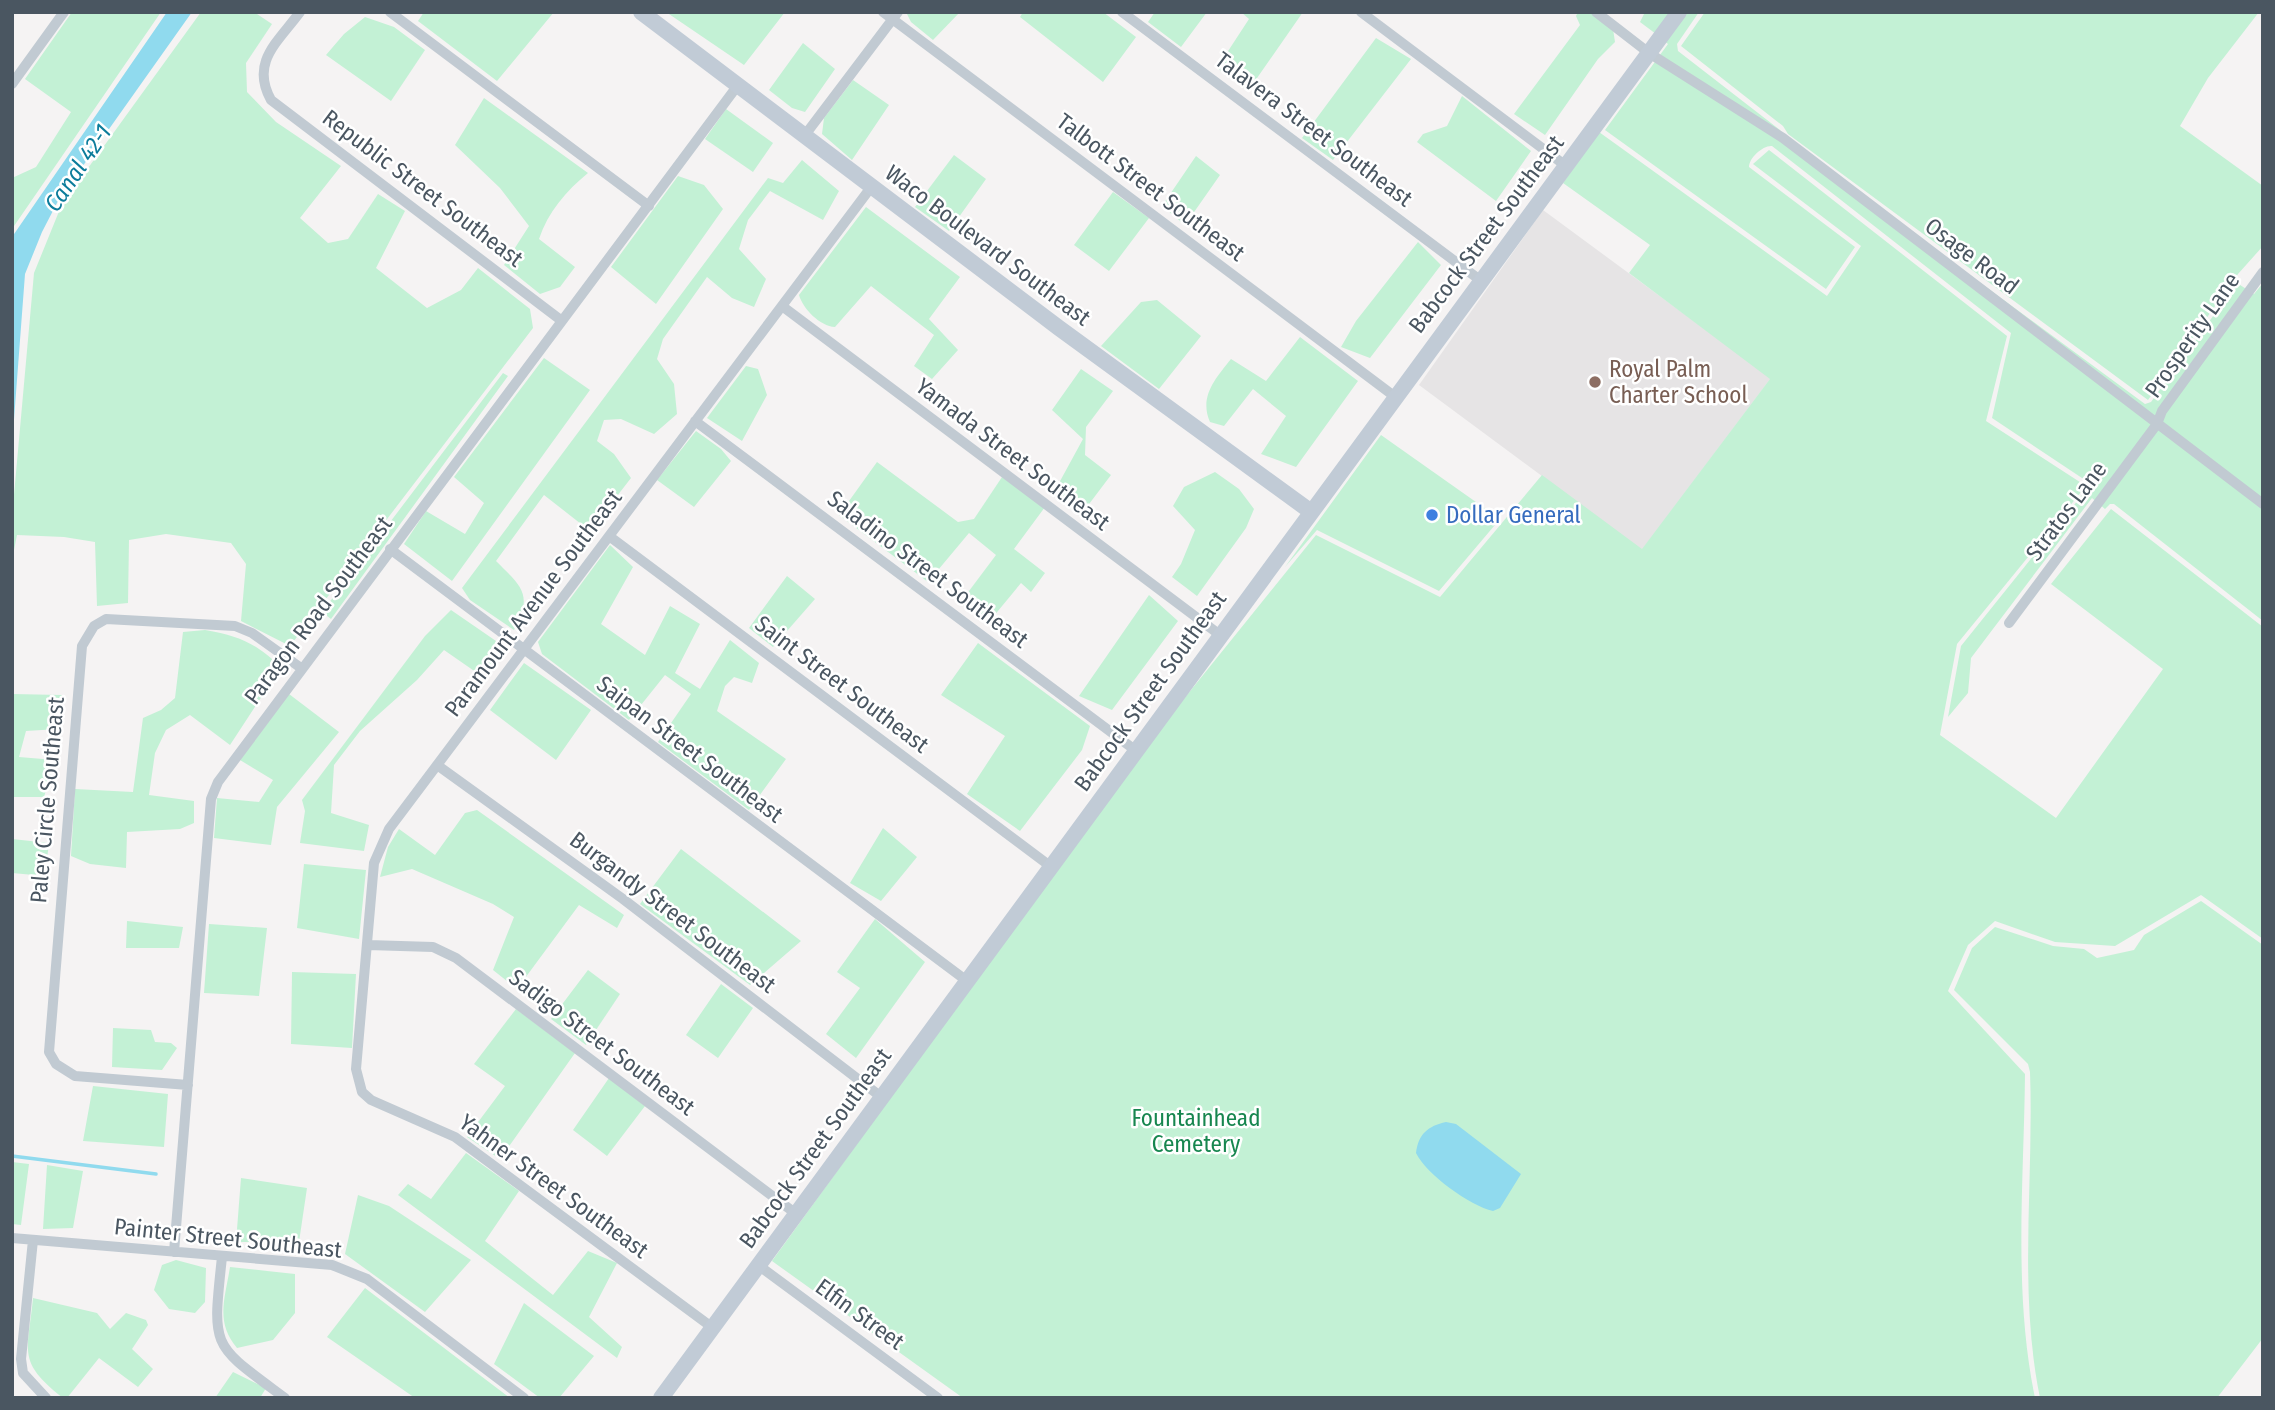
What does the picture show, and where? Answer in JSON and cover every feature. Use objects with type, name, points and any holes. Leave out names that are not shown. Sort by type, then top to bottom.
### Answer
[{"type":"main road","name":"Waco Boulevard Southeast","points":[[641,12],[1059,328],[1310,512]]},
{"type":"main road","name":"Babcock Street Southeast","points":[[661,1398],[1394,396],[1679,12]]},
{"type":"street","points":[[12,84],[64,12]]},
{"type":"street","name":"Republic Street Southeast","points":[[300,12],[265,59],[261,75],[271,100],[562,321]]},
{"type":"street","points":[[390,12],[649,206]]},
{"type":"street","name":"Talbott Street Southeast","points":[[883,12],[895,16],[1394,396]]},
{"type":"street","name":"Talavera Street Southeast","points":[[1122,12],[1480,280]]},
{"type":"street","points":[[1361,12],[1566,166]]},
{"type":"street","name":"Osage Road","points":[[1596,12],[1649,53],[1783,138],[2263,504]]},
{"type":"street","points":[[805,135],[895,16]]},
{"type":"street","name":"Paragon Road Southeast","points":[[174,1252],[211,799],[226,769],[738,85]]},
{"type":"street","name":"Paramount Avenue Southeast","points":[[362,1093],[356,1069],[369,945],[374,863],[378,849],[437,765],[872,186]]},
{"type":"street","name":"Prosperity Lane","points":[[2157,424],[2162,411],[2263,272]]},
{"type":"street","name":"Yamada Street Southeast","points":[[782,306],[1220,635]]},
{"type":"street","name":"Saladino Street Southeast","points":[[695,421],[1135,750]]},
{"type":"street","name":"Stratos Lane","points":[[2009,623],[2157,424]]},
{"type":"street","name":"Saint Street Southeast","points":[[609,536],[1050,866]]},
{"type":"street","name":"Saipan Street Southeast","points":[[390,549],[967,981]]},
{"type":"street","name":"Paley Circle Southeast","points":[[188,1086],[75,1076],[56,1064],[49,1052],[82,646],[94,625],[106,619],[235,626],[252,633],[301,668]]},
{"type":"street","name":"Burgandy Street Southeast","points":[[437,765],[624,899],[880,1096]]},
{"type":"street","name":"Sadigo Street Southeast","points":[[369,945],[433,947],[456,958],[796,1213]]},
{"type":"street","name":"Yahner Street Southeast","points":[[362,1093],[371,1100],[455,1137],[713,1328]]},
{"type":"street","name":"Painter Street Southeast","points":[[12,1238],[332,1265],[349,1270],[368,1279],[524,1398]]},
{"type":"street","points":[[33,1240],[21,1359],[23,1373],[46,1398]]},
{"type":"street","points":[[222,1257],[216,1334],[228,1355],[285,1398]]},
{"type":"street","name":"Elfin Street","points":[[758,1265],[938,1398]]},
{"type":"shaded area","name":"Royal Palm Charter School","points":[[1543,210],[1771,378],[1642,550],[1419,385]]},
{"type":"green space","points":[[72,12],[161,12],[12,229],[12,178],[36,167],[71,112],[25,79]]},
{"type":"green space","points":[[201,12],[254,12],[272,24],[246,63],[247,92],[276,122],[341,166],[300,218],[328,243],[348,239],[378,194],[405,211],[376,268],[427,308],[461,290],[478,268],[530,309],[533,328],[290,646],[241,621],[246,564],[231,543],[166,534],[129,540],[128,603],[97,606],[95,542],[64,537],[17,535],[12,560],[12,517],[34,273],[62,204]]},
{"type":"green space","points":[[424,12],[554,12],[497,81],[418,21]]},
{"type":"green space","points":[[666,12],[785,12],[744,65]]},
{"type":"green space","points":[[906,12],[960,12],[933,40],[911,22]]},
{"type":"green space","points":[[1023,12],[1103,12],[1136,37],[1103,82],[1020,17]]},
{"type":"green space","points":[[1155,12],[1207,12],[1181,47],[1148,22]]},
{"type":"green space","points":[[1241,12],[1303,12],[1248,91],[1217,68],[1249,19]]},
{"type":"green space","points":[[1578,12],[1590,12],[1613,29],[1615,42],[1598,59],[1545,135],[1514,114],[1580,25],[1576,16]]},
{"type":"green space","points":[[1645,12],[1672,12],[1656,34],[1640,22]]},
{"type":"green space","points":[[1685,12],[1699,12],[1677,44],[1678,51],[1780,130],[1785,139],[2145,404],[2151,402],[2237,283],[2254,294],[2263,283],[2263,621],[2114,504],[2105,509],[2092,498],[1971,658],[1968,693],[1948,717],[1961,646],[2091,484],[1992,418],[2011,333],[1772,146],[1757,153],[1749,167],[1855,247],[1826,289],[1605,130],[1668,44],[1664,41]]},
{"type":"green space","points":[[1705,12],[2259,12],[2208,78],[2180,126],[2263,186],[2263,246],[2238,274],[2148,400],[1788,134],[1783,126],[1681,46]]},
{"type":"green space","points":[[365,17],[394,27],[425,50],[391,101],[326,55],[344,34]]},
{"type":"green space","points":[[1376,38],[1411,59],[1333,160],[1302,138]]},
{"type":"green space","points":[[803,43],[835,69],[805,112],[792,108],[769,90]]},
{"type":"green space","points":[[853,80],[889,105],[852,160],[822,134],[824,118]]},
{"type":"green space","points":[[1462,96],[1531,151],[1496,201],[1417,142],[1423,134],[1447,126]]},
{"type":"green space","points":[[484,98],[588,173],[559,203],[547,220],[539,239],[575,267],[560,287],[540,294],[504,265],[529,226],[500,188],[455,145]]},
{"type":"green space","points":[[726,109],[773,143],[753,172],[705,139]]},
{"type":"green space","name":"Fountainhead Cemetery","points":[[1599,132],[1827,296],[1861,246],[1753,164],[1769,150],[2007,336],[1986,421],[2086,486],[1957,644],[1940,735],[2056,818],[2163,669],[2051,584],[2111,509],[2263,627],[2263,939],[2201,895],[2115,946],[2055,942],[1995,921],[1968,945],[1948,991],[2025,1074],[2022,1277],[2028,1358],[2035,1398],[963,1398],[772,1261],[1137,757],[1316,535],[1440,597],[1542,475],[1642,549],[1770,379],[1629,273],[1650,245],[1563,183]]},
{"type":"green space","points":[[954,155],[986,179],[949,231],[915,207]]},
{"type":"green space","points":[[1196,156],[1220,175],[1185,225],[1162,206]]},
{"type":"green space","points":[[802,160],[839,191],[823,220],[770,191],[748,220],[739,249],[766,279],[754,307],[732,298],[707,277],[663,339],[657,359],[674,384],[677,414],[654,434],[621,419],[604,420],[597,441],[614,454],[631,478],[590,531],[544,495],[496,561],[522,591],[523,608],[514,630],[470,600],[462,588],[768,178],[783,183]]},
{"type":"green space","points":[[678,176],[704,185],[723,209],[656,304],[611,267]]},
{"type":"green space","points":[[1113,192],[1149,218],[1109,271],[1074,245]]},
{"type":"green space","points":[[866,207],[960,277],[929,319],[958,350],[932,379],[914,366],[934,335],[871,286],[835,327],[824,324],[813,316],[799,295]]},
{"type":"green space","points":[[1418,242],[1441,265],[1370,358],[1341,347],[1356,321]]},
{"type":"green space","points":[[1157,300],[1201,336],[1159,389],[1101,346],[1141,302]]},
{"type":"green space","points":[[1300,337],[1358,381],[1296,467],[1261,454],[1286,416],[1253,389],[1224,426],[1210,422],[1206,404],[1214,381],[1231,359],[1266,381]]},
{"type":"green space","points":[[544,358],[590,390],[452,581],[404,544],[426,511],[465,534],[484,503],[454,477]]},
{"type":"green space","points":[[746,366],[758,369],[767,395],[742,441],[707,418]]},
{"type":"green space","points":[[1081,369],[1113,391],[1086,427],[1085,455],[1111,475],[1080,516],[1053,494],[1083,439],[1052,410]]},
{"type":"green space","points":[[503,373],[508,376],[331,619],[322,612]]},
{"type":"green space","points":[[696,431],[721,449],[731,461],[694,507],[657,480]]},
{"type":"green space","points":[[1381,435],[1500,519],[1439,591],[1317,530],[1285,567]]},
{"type":"green space","points":[[877,462],[958,522],[974,519],[1002,477],[1045,507],[1014,549],[1045,573],[1031,592],[1021,583],[988,623],[960,603],[996,555],[969,533],[928,582],[839,515]]},
{"type":"green space","points":[[1215,472],[1239,489],[1254,509],[1246,528],[1197,596],[1172,577],[1181,564],[1195,530],[1173,506],[1184,487]]},
{"type":"green space","points":[[610,545],[633,567],[601,624],[645,655],[670,606],[700,624],[675,673],[700,689],[730,640],[759,663],[752,683],[734,677],[725,686],[717,711],[786,759],[749,810],[658,742],[691,694],[665,675],[629,720],[542,654],[538,642]]},
{"type":"green space","points":[[787,576],[815,599],[773,647],[749,628]]},
{"type":"green space","points":[[1149,595],[1178,621],[1112,710],[1079,696]]},
{"type":"green space","points":[[451,610],[496,641],[503,654],[480,675],[444,650],[417,680],[360,731],[334,765],[331,813],[369,825],[364,851],[300,843],[305,811],[302,800],[425,636]]},
{"type":"green space","points":[[205,630],[246,642],[281,667],[230,745],[190,715],[166,730],[155,753],[149,795],[194,801],[194,823],[180,829],[127,832],[126,868],[90,864],[71,856],[75,789],[133,792],[143,718],[161,710],[175,698],[183,632]]},
{"type":"green space","points":[[978,643],[1090,726],[1082,750],[1020,831],[967,794],[1005,736],[941,695]]},
{"type":"green space","points":[[524,663],[591,710],[556,760],[490,710]]},
{"type":"green space","points":[[12,694],[62,695],[58,729],[26,731],[19,757],[55,760],[44,797],[12,797]]},
{"type":"green space","points":[[289,694],[339,732],[277,807],[271,845],[214,838],[217,798],[259,802],[273,780],[240,760]]},
{"type":"green space","points":[[477,810],[624,915],[617,928],[579,905],[517,989],[493,970],[514,917],[493,904],[412,869],[380,877],[388,847],[399,829],[435,855],[465,813]]},
{"type":"green space","points":[[883,828],[917,857],[881,901],[850,883]]},
{"type":"green space","points":[[12,839],[49,843],[45,876],[12,873]]},
{"type":"green space","points":[[681,849],[801,941],[750,985],[640,904]]},
{"type":"green space","points":[[304,864],[366,870],[359,939],[297,928]]},
{"type":"green space","points":[[2201,901],[2263,945],[2263,1338],[2217,1398],[2040,1398],[2033,1357],[2028,1276],[2030,1072],[2028,1064],[1954,990],[1972,948],[1995,927],[2053,946],[2084,949],[2097,958],[2134,950],[2144,935]]},
{"type":"green space","points":[[875,919],[925,962],[856,1058],[826,1034],[860,988],[837,972]]},
{"type":"green space","points":[[127,921],[183,927],[179,948],[126,948]]},
{"type":"green space","points":[[209,924],[267,928],[259,996],[204,993]]},
{"type":"green space","points":[[588,970],[620,994],[586,1045],[551,1019]]},
{"type":"green space","points":[[292,972],[356,974],[352,1048],[291,1044]]},
{"type":"green space","points":[[721,984],[753,1008],[718,1058],[686,1035]]},
{"type":"green space","points":[[516,1009],[575,1053],[500,1159],[467,1137],[505,1086],[474,1064]]},
{"type":"green space","points":[[113,1028],[151,1030],[155,1042],[171,1043],[177,1048],[162,1070],[112,1067]]},
{"type":"green space","points":[[609,1078],[645,1106],[607,1156],[573,1130]]},
{"type":"green space","points":[[93,1086],[168,1094],[164,1147],[83,1141]]},
{"type":"green space","points":[[466,1153],[519,1191],[485,1241],[553,1295],[588,1251],[617,1263],[589,1317],[622,1347],[617,1358],[398,1195],[408,1184],[431,1199]]},
{"type":"green space","points":[[12,1162],[29,1164],[21,1225],[12,1224]]},
{"type":"green space","points":[[47,1165],[83,1171],[73,1228],[43,1229]]},
{"type":"green space","points":[[241,1178],[307,1188],[299,1242],[236,1242]]},
{"type":"green space","points":[[358,1195],[389,1206],[471,1260],[425,1312],[345,1254]]},
{"type":"green space","points":[[176,1260],[206,1268],[205,1302],[195,1313],[169,1309],[154,1290],[162,1265]]},
{"type":"green space","points":[[230,1267],[295,1274],[295,1313],[273,1340],[237,1348],[230,1338],[223,1310]]},
{"type":"green space","points":[[365,1288],[510,1398],[415,1398],[327,1337]]},
{"type":"green space","points":[[33,1298],[97,1313],[110,1329],[126,1313],[146,1320],[148,1325],[132,1349],[153,1369],[138,1387],[99,1358],[67,1398],[63,1398],[38,1374],[28,1354]]},
{"type":"green space","points":[[524,1303],[594,1356],[559,1398],[540,1398],[494,1364]]},
{"type":"green space","points":[[233,1372],[266,1388],[260,1398],[215,1398]]},
{"type":"water","name":"Canal 42-1","points":[[167,12],[192,12],[58,201],[25,274],[12,446],[12,237]]},
{"type":"water","points":[[1446,1122],[1456,1124],[1521,1174],[1500,1208],[1493,1211],[1483,1208],[1461,1196],[1421,1161],[1416,1153],[1422,1136],[1434,1126]]},
{"type":"waterway","points":[[12,1156],[156,1174]]},
{"type":"place","name":"Royal Palm Charter School","points":[[1595,382]]},
{"type":"place","name":"Dollar General","points":[[1432,515]]}]
